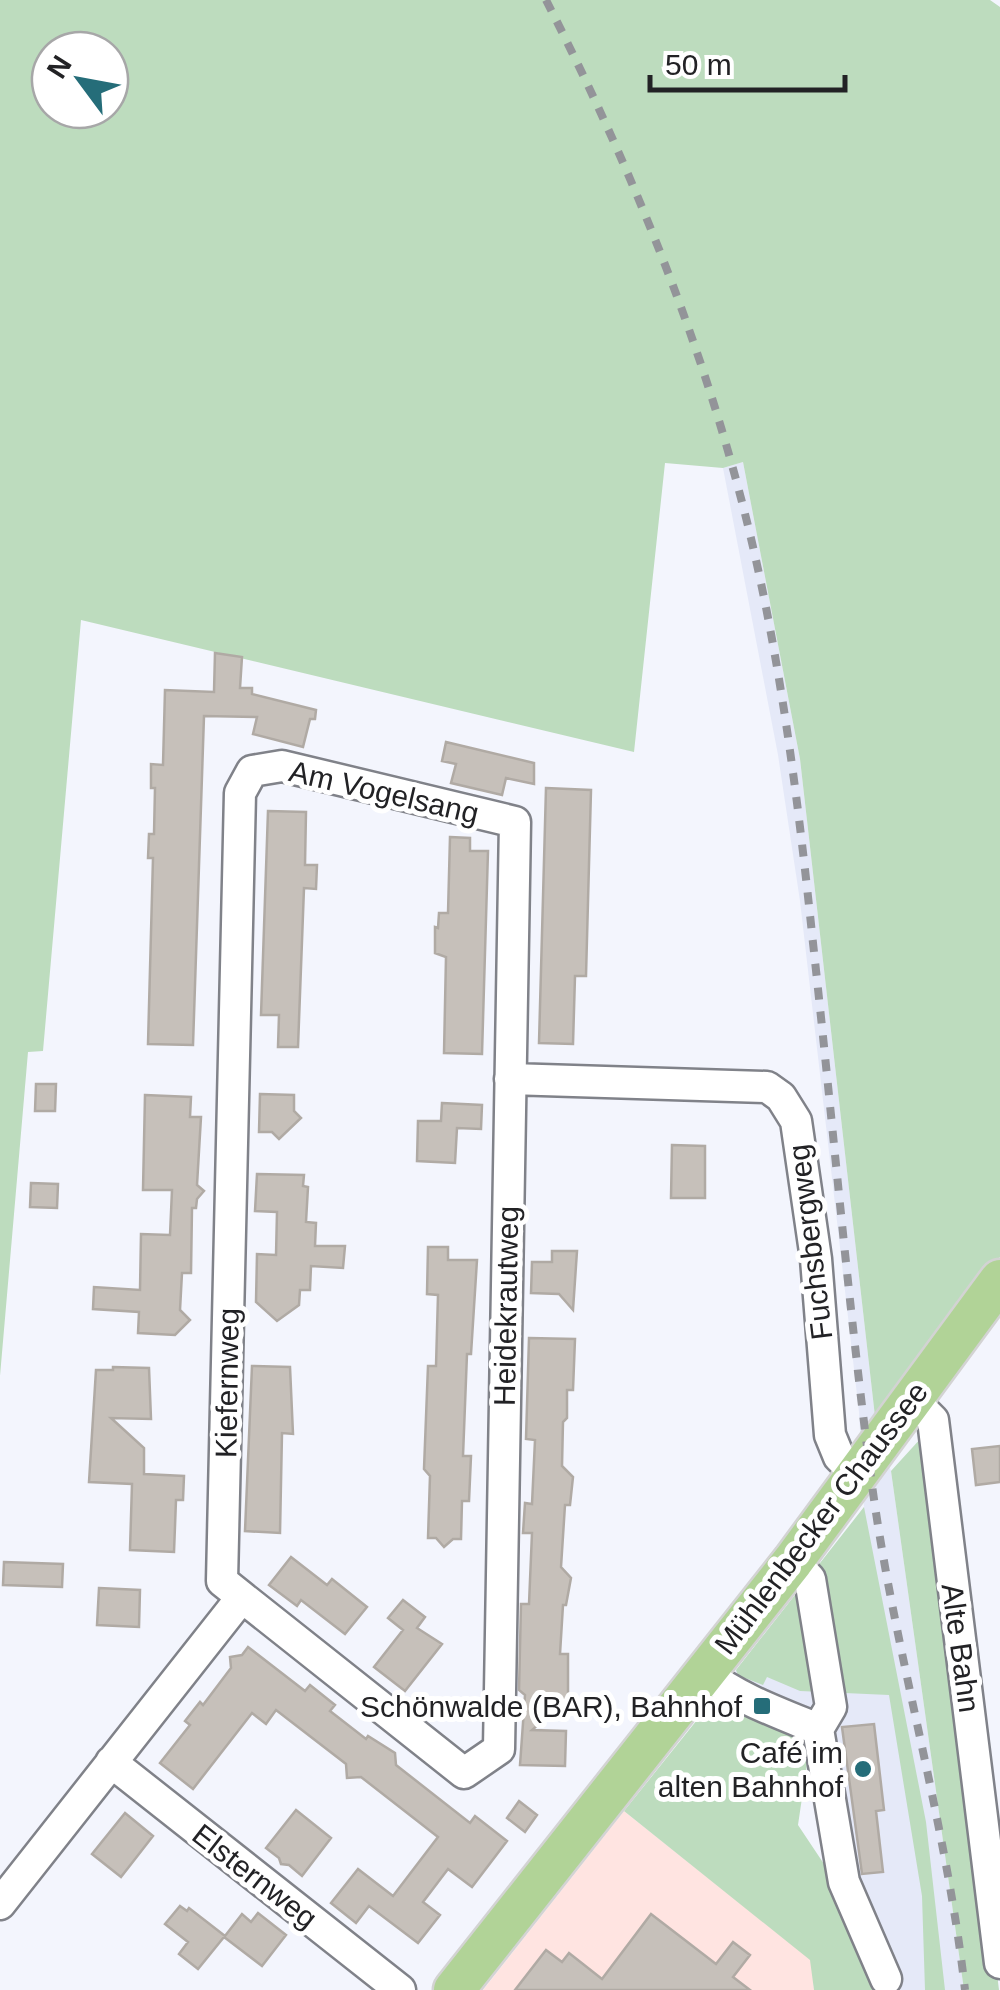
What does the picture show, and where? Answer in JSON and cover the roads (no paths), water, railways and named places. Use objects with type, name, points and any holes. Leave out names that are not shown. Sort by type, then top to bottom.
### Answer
[{"type":"main road","name":"Mühlenbecker Chaussee","points":[[454,1990],[792,1561],[1000,1280]]},
{"type":"street","name":"Am Vogelsang","points":[[252,771],[282,766],[515,822]]},
{"type":"street","name":"Kiefernweg","points":[[242,1597],[222,1582],[222,1562],[240,793],[252,771]]},
{"type":"street","name":"Heidekrautweg","points":[[242,1597],[464,1773],[498,1749],[515,822]]},
{"type":"street","name":"Fuchsbergweg","points":[[510,1079],[767,1088],[782,1097],[796,1122],[813,1240],[830,1435],[839,1458],[858,1475]]},
{"type":"street","name":"Alte Bahn","points":[[914,1401],[933,1420],[1000,1964]]},
{"type":"street","points":[[792,1561],[810,1578],[831,1707],[818,1729],[844,1882],[886,1979]]},
{"type":"street","points":[[0,1904],[242,1597]]},
{"type":"street","points":[[704,1672],[718,1684],[762,1706],[818,1729]]},
{"type":"street","name":"Elsternweg","points":[[111,1762],[400,1990]]},
{"type":"railway","points":[[546,0],[630,178],[678,300],[720,424],[764,599],[800,828],[872,1485],[946,1863],[965,1990]]},
{"type":"place","name":"Schönwalde (BAR), Bahnhof","points":[[762,1706]]},
{"type":"place","name":"Café im alten Bahnhof","points":[[863,1769]]}]
